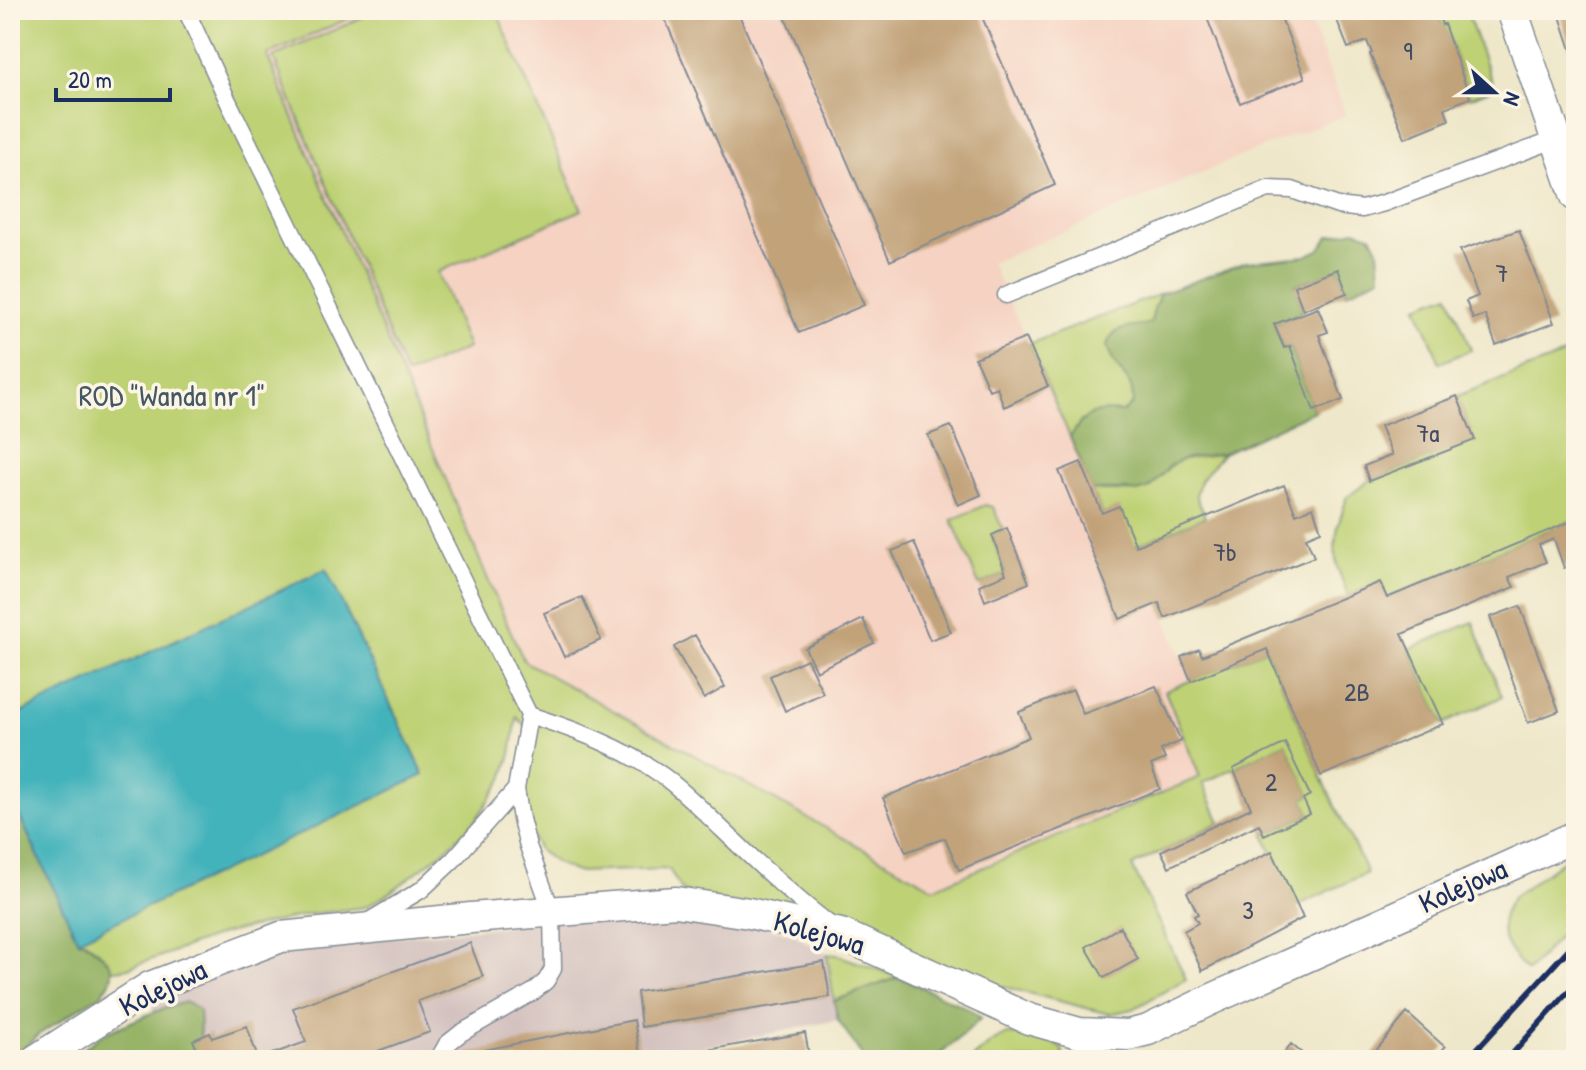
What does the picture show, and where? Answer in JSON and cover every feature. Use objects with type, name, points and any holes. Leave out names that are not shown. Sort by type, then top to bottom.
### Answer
[{"type":"street","points":[[1512,10],[1576,196]]},
{"type":"street","name":"Kolejowa","points":[[36,1060],[150,987],[281,937],[676,902],[749,913],[841,934],[1029,1019],[1079,1033],[1128,1035],[1148,1030],[1576,836]]},
{"type":"lane","points":[[186,10],[529,715],[516,789],[528,846],[552,912],[553,969],[546,981],[533,992],[447,1044],[438,1060]]},
{"type":"lane","points":[[1006,295],[1268,189],[1292,190],[1338,206],[1362,209],[1557,139]]},
{"type":"lane","points":[[529,715],[575,730],[628,754],[663,776],[790,894],[841,934]]},
{"type":"lane","points":[[355,929],[421,890],[453,860],[516,789]]},
{"type":"shaded area","points":[[367,10],[1306,10],[1346,115],[1253,151],[991,263],[1081,462],[1159,603],[1191,681],[1165,691],[1200,777],[934,888],[524,661],[266,55]]},
{"type":"shaded area","points":[[677,909],[793,934],[827,954],[838,1020],[639,1060],[205,1060],[201,1055],[201,1027],[185,1002],[154,1012],[150,997],[285,948]]},
{"type":"green space","name":"ROD \"Wanda nr 1\"","points":[[10,10],[367,10],[267,55],[524,661],[934,888],[1200,777],[1165,691],[1267,649],[1321,776],[1367,873],[1297,906],[1264,835],[1310,814],[1303,799],[1310,795],[1285,743],[1203,783],[1220,822],[1132,866],[1186,979],[1133,1009],[1109,1014],[993,984],[983,987],[682,891],[669,869],[576,872],[558,864],[539,850],[530,832],[523,793],[533,735],[517,717],[503,779],[474,823],[444,851],[388,894],[365,907],[305,915],[222,934],[125,969],[112,970],[101,953],[85,941],[78,940],[424,774],[326,569],[10,718]]},
{"type":"green space","points":[[379,10],[496,10],[582,210],[438,272],[468,348],[406,375],[273,57]]},
{"type":"green space","points":[[1437,10],[1466,10],[1494,88],[1470,98]]},
{"type":"green space","points":[[1355,230],[1371,235],[1378,249],[1380,277],[1347,293],[1338,270],[1295,285],[1303,310],[1274,324],[1284,348],[1290,346],[1314,411],[1223,453],[1183,459],[1170,466],[1150,488],[1138,492],[1092,490],[1070,437],[1092,414],[1123,412],[1133,403],[1131,386],[1115,364],[1107,346],[1114,333],[1151,322],[1160,294],[1246,262],[1306,256],[1319,250],[1329,236]]},
{"type":"green space","points":[[1160,294],[1151,322],[1127,328],[1109,340],[1110,354],[1129,382],[1133,403],[1123,412],[1081,421],[1070,437],[1029,344]]},
{"type":"green space","points":[[1449,294],[1471,350],[1440,363],[1417,306]]},
{"type":"green space","points":[[1576,350],[1576,519],[1387,598],[1380,582],[1348,596],[1337,566],[1335,548],[1347,497],[1369,481],[1474,440],[1457,396]]},
{"type":"green space","points":[[1223,453],[1200,481],[1196,495],[1205,517],[1136,546],[1102,513],[1092,490],[1143,490],[1181,460]]},
{"type":"green space","points":[[985,505],[993,507],[1003,530],[992,536],[1006,574],[979,585],[952,520]]},
{"type":"green space","points":[[1473,622],[1502,697],[1443,724],[1409,649]]},
{"type":"green space","points":[[10,796],[78,941],[84,941],[98,952],[112,970],[109,985],[102,994],[38,1035],[12,1060],[10,1060]]},
{"type":"green space","points":[[1576,851],[1576,918],[1528,971],[1507,946],[1502,928],[1506,909],[1512,898]]},
{"type":"green space","points":[[827,954],[837,955],[899,977],[834,1001]]},
{"type":"green space","points":[[899,977],[967,1008],[981,1018],[933,1060],[865,1060],[838,1020],[834,1001]]},
{"type":"green space","points":[[185,1002],[199,1010],[201,1055],[205,1060],[68,1060],[103,1034]]},
{"type":"green space","points":[[1007,1034],[1054,1042],[1062,1049],[1064,1060],[971,1060]]},
{"type":"water","points":[[326,569],[424,775],[78,940],[10,796],[10,718]]},
{"type":"building","points":[[661,10],[737,10],[864,305],[799,333]]},
{"type":"building","points":[[782,10],[979,10],[1055,185],[890,261]]},
{"type":"building","points":[[1204,10],[1278,10],[1305,78],[1240,103]]},
{"type":"building","points":[[1333,10],[1437,10],[1470,98],[1445,108],[1449,120],[1405,138],[1367,41],[1348,48]]},
{"type":"building","points":[[1558,10],[1576,10],[1575,62]]},
{"type":"building","points":[[1519,230],[1554,323],[1496,345],[1485,315],[1473,319],[1466,301],[1478,296],[1460,250]]},
{"type":"building","points":[[1338,269],[1347,293],[1303,310],[1294,286]]},
{"type":"building","points":[[1318,308],[1328,332],[1319,335],[1343,400],[1314,411],[1290,346],[1284,348],[1274,324]]},
{"type":"building","points":[[1026,338],[1048,386],[1004,407],[997,387],[989,390],[975,358]]},
{"type":"building","points":[[1457,396],[1475,440],[1369,481],[1364,466],[1392,455],[1380,426]]},
{"type":"building","points":[[951,426],[981,495],[958,505],[928,435]]},
{"type":"building","points":[[1081,462],[1102,513],[1119,506],[1136,546],[1284,485],[1296,514],[1313,507],[1321,531],[1306,537],[1314,557],[1165,618],[1159,603],[1120,619],[1059,471]]},
{"type":"building","points":[[1576,519],[1576,582],[1570,566],[1564,568],[1554,539],[1539,545],[1546,562],[1509,577],[1514,587],[1402,634],[1443,724],[1321,776],[1267,649],[1191,681],[1181,657],[1199,649],[1202,656],[1380,582],[1387,598]]},
{"type":"building","points":[[1007,528],[1029,583],[985,601],[979,585],[1006,574],[992,535]]},
{"type":"building","points":[[914,542],[951,632],[930,640],[892,551]]},
{"type":"building","points":[[582,597],[601,640],[564,657],[544,613]]},
{"type":"building","points":[[1520,606],[1559,711],[1528,723],[1490,617]]},
{"type":"building","points":[[863,619],[874,643],[816,671],[805,648]]},
{"type":"building","points":[[695,635],[725,687],[704,699],[674,647]]},
{"type":"building","points":[[807,659],[823,693],[785,711],[770,676]]},
{"type":"building","points":[[1156,686],[1181,741],[1161,750],[1165,759],[1151,765],[1160,789],[959,870],[945,838],[906,852],[883,798],[1029,737],[1019,712],[1073,690],[1083,714]]},
{"type":"building","points":[[1285,743],[1310,795],[1303,799],[1310,814],[1264,835],[1259,824],[1169,867],[1161,851],[1251,808],[1233,769]]},
{"type":"building","points":[[1272,851],[1303,918],[1202,971],[1184,931],[1198,923],[1194,916],[1198,914],[1187,892]]},
{"type":"building","points":[[1120,927],[1138,959],[1104,978],[1086,947]]},
{"type":"building","points":[[470,943],[483,977],[418,1001],[430,1032],[353,1060],[201,1060],[193,1040],[210,1033],[212,1038],[247,1026],[258,1059],[306,1042],[293,1008]]},
{"type":"building","points":[[824,962],[830,997],[641,1027],[637,992]]},
{"type":"building","points":[[1407,1013],[1445,1047],[1433,1060],[1368,1060]]},
{"type":"building","points":[[634,1020],[640,1055],[615,1060],[460,1060],[459,1055]]},
{"type":"building","points":[[805,1033],[810,1060],[662,1058]]},
{"type":"building","points":[[1291,1044],[1310,1060],[1278,1060]]},
{"type":"railway","points":[[1467,1060],[1576,941]]},
{"type":"railway","points":[[1507,1060],[1576,983]]}]
